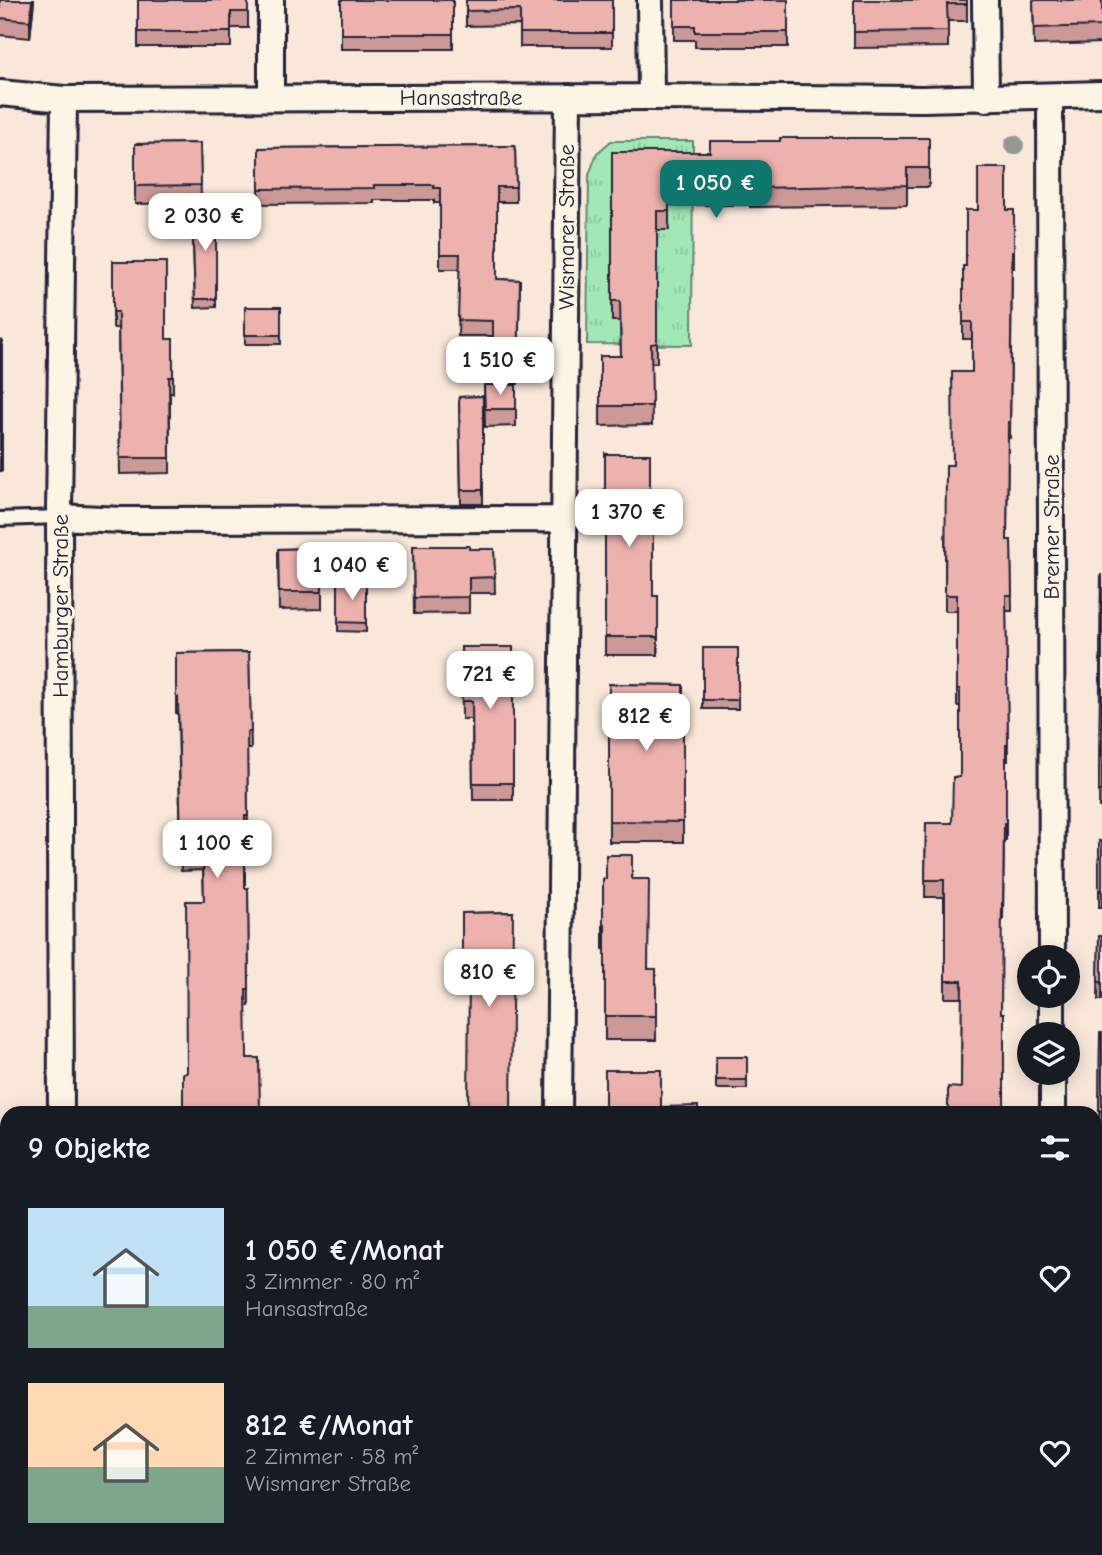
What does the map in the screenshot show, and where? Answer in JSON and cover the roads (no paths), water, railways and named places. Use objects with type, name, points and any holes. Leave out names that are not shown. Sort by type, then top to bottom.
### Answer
[{"type":"street","points":[[271,0],[271,98]]},
{"type":"street","points":[[650,0],[651,97]]},
{"type":"street","points":[[985,0],[986,99]]},
{"type":"street","name":"Hansastraße","points":[[0,93],[64,99],[986,99],[1102,94]]},
{"type":"street","name":"Wismarer Straße","points":[[559,1106],[568,97]]},
{"type":"street","name":"Bremer Straße","points":[[1050,97],[1052,945]]},
{"type":"street","name":"Hamburger Straße","points":[[61,1106],[59,517],[64,99]]},
{"type":"street","points":[[59,517],[122,520],[564,519]]},
{"type":"street","points":[[1053,1085],[1053,1106]]},
{"type":"lane","points":[[0,519],[59,517]]}]
